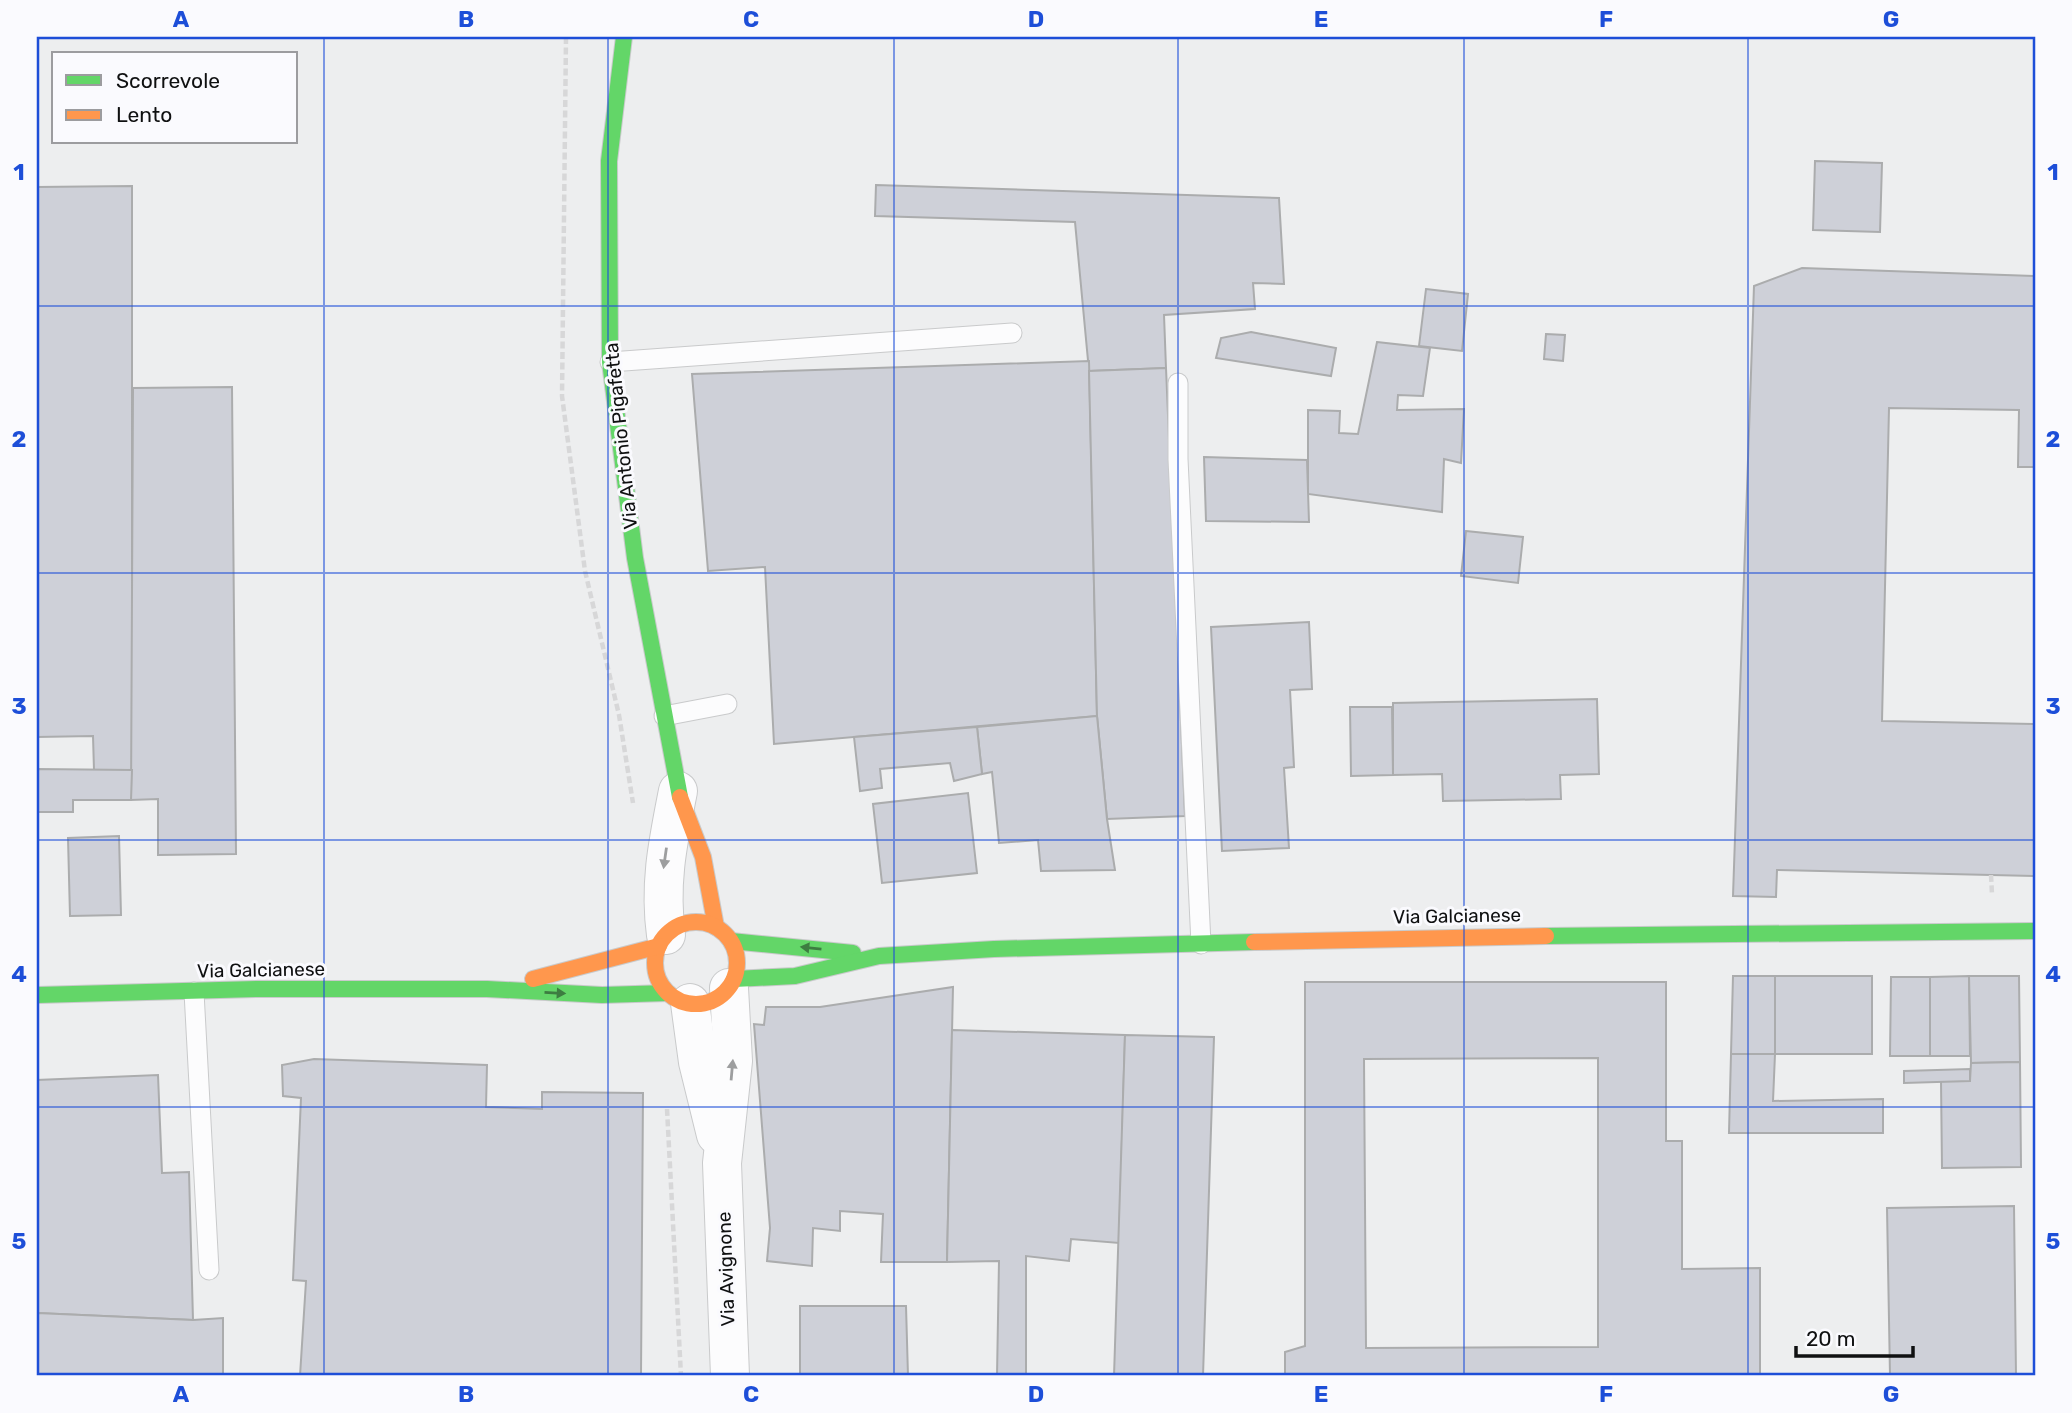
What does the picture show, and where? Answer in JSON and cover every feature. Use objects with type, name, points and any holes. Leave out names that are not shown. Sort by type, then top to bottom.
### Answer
[{"type":"street","name":"Via Antonio Pigafetta","points":[[624,37],[609,161],[610,362],[635,558],[678,791],[703,857],[716,927]]},
{"type":"street","name":"Via Antonio Pigafetta","points":[[663,941],[664,862],[678,791]]},
{"type":"street","name":"Via Galcianese","points":[[487,989],[597,964],[663,941],[677,927],[690,923],[704,923],[716,927]]},
{"type":"street","points":[[716,927],[731,941],[736,953],[737,966],[732,983]]},
{"type":"street","name":"Via Galcianese","points":[[37,995],[257,989],[487,989],[679,998],[701,1004],[712,1001],[732,983],[795,976],[879,956],[995,948],[1527,936],[2035,931]]},
{"type":"street","points":[[663,941],[656,958],[656,971],[660,983],[679,998]]},
{"type":"street","name":"Via Galcianese","points":[[731,941],[879,956]]},
{"type":"street","name":"Via Avignone","points":[[730,1376],[722,1163],[733,1061],[732,983]]},
{"type":"street","name":"Via Avignone","points":[[679,998],[698,1062],[722,1163]]},
{"type":"lane","points":[[610,362],[1012,333]]},
{"type":"lane","points":[[1178,383],[1179,473],[1201,944]]},
{"type":"lane","points":[[664,716],[727,704]]},
{"type":"lane","points":[[194,992],[209,1270]]},
{"type":"path","points":[[1992,875],[1992,895]]},
{"type":"path","points":[[666,1104],[681,1376]]},
{"type":"building","points":[[1815,161],[1882,163],[1880,232],[1813,230]]},
{"type":"building","points":[[876,185],[1279,198],[1284,284],[1253,283],[1255,309],[1164,315],[1166,368],[1089,371],[1075,222],[875,216]]},
{"type":"building","points":[[132,186],[132,770],[94,770],[93,736],[37,737],[37,187]]},
{"type":"building","points":[[1802,268],[2035,276],[2035,467],[2018,467],[2019,410],[1889,408],[1882,721],[2035,724],[2035,876],[1777,870],[1776,897],[1733,896],[1754,286]]},
{"type":"building","points":[[1426,289],[1468,294],[1462,351],[1419,346]]},
{"type":"building","points":[[1251,332],[1336,348],[1331,376],[1216,358],[1221,338]]},
{"type":"building","points":[[1546,334],[1565,335],[1563,361],[1544,359]]},
{"type":"building","points":[[1377,342],[1430,348],[1423,396],[1398,395],[1397,410],[1464,409],[1461,463],[1444,459],[1442,512],[1308,494],[1308,410],[1340,411],[1339,433],[1358,434]]},
{"type":"building","points":[[1089,361],[1097,716],[774,744],[765,567],[708,571],[692,374]]},
{"type":"building","points":[[1166,368],[1185,816],[1107,819],[1097,716],[1089,371]]},
{"type":"building","points":[[232,387],[236,854],[158,855],[158,799],[131,800],[133,388]]},
{"type":"building","points":[[1204,457],[1307,460],[1309,522],[1206,521]]},
{"type":"building","points":[[1466,531],[1523,537],[1518,583],[1461,576]]},
{"type":"building","points":[[1309,622],[1312,689],[1290,690],[1294,767],[1284,768],[1289,848],[1222,851],[1211,627]]},
{"type":"building","points":[[1597,699],[1599,774],[1560,775],[1561,799],[1443,801],[1442,774],[1393,775],[1393,703]]},
{"type":"building","points":[[1350,707],[1392,707],[1393,775],[1351,776]]},
{"type":"building","points":[[1097,716],[1115,870],[1041,871],[1038,840],[999,843],[992,772],[982,774],[977,727]]},
{"type":"building","points":[[977,727],[982,774],[954,781],[950,763],[880,769],[882,788],[860,791],[854,737]]},
{"type":"building","points":[[37,769],[132,770],[131,800],[73,800],[73,812],[37,812]]},
{"type":"building","points":[[968,793],[977,873],[882,883],[873,804]]},
{"type":"building","points":[[119,836],[121,915],[70,916],[68,838]]},
{"type":"building","points":[[1733,976],[1775,976],[1775,1054],[1731,1054]]},
{"type":"building","points":[[1775,976],[1872,976],[1872,1054],[1775,1054]]},
{"type":"building","points":[[1969,976],[1970,1056],[1930,1056],[1930,977]]},
{"type":"building","points":[[1969,976],[2019,976],[2020,1062],[1971,1063]]},
{"type":"building","points":[[1891,977],[1930,977],[1930,1056],[1890,1056]]},
{"type":"building","points":[[1305,982],[1666,982],[1666,1141],[1682,1141],[1682,1269],[1760,1268],[1760,1376],[1285,1376],[1285,1352],[1305,1346]],"holes":[[[1598,1058],[1598,1347],[1366,1348],[1364,1059]]]},
{"type":"building","points":[[953,987],[947,1262],[881,1262],[883,1214],[840,1211],[840,1231],[813,1228],[812,1266],[767,1261],[770,1228],[754,1024],[764,1025],[766,1007],[820,1007]]},
{"type":"building","points":[[952,1030],[1125,1035],[1119,1243],[1071,1239],[1069,1261],[1026,1256],[1026,1375],[997,1376],[999,1261],[947,1262]]},
{"type":"building","points":[[1125,1035],[1214,1037],[1203,1376],[1114,1376]]},
{"type":"building","points":[[1731,1054],[1775,1054],[1773,1101],[1883,1099],[1883,1133],[1729,1133]]},
{"type":"building","points":[[314,1059],[487,1065],[486,1107],[542,1109],[542,1092],[643,1093],[641,1376],[300,1376],[306,1281],[293,1280],[301,1098],[283,1096],[282,1065]]},
{"type":"building","points":[[2020,1062],[2021,1167],[1942,1168],[1941,1081],[1970,1081],[1971,1063]]},
{"type":"building","points":[[1970,1069],[1970,1081],[1904,1083],[1904,1071]]},
{"type":"building","points":[[158,1075],[162,1173],[189,1172],[193,1320],[37,1313],[37,1080]]},
{"type":"building","points":[[2014,1206],[2016,1376],[1890,1376],[1887,1208]]},
{"type":"building","points":[[800,1306],[906,1306],[908,1376],[800,1376]]},
{"type":"building","points":[[37,1313],[193,1320],[223,1318],[223,1376],[37,1376]]},
{"type":"traffic: fast","points":[[624,37],[609,161],[610,362],[635,558],[680,797]]},
{"type":"traffic: fast","points":[[1546,936],[2035,931]]},
{"type":"traffic: fast","points":[[731,941],[853,953]]},
{"type":"traffic: fast","points":[[734,979],[795,976],[879,956],[994,949],[1254,942]]},
{"type":"traffic: fast","points":[[37,995],[257,989],[487,989],[602,995],[668,993]]},
{"type":"traffic: slow","points":[[680,797],[703,857],[716,927]]},
{"type":"traffic: slow","points":[[696,922],[712,925],[725,934],[734,947],[737,963],[734,979],[725,992],[712,1001],[696,1004],[680,1001],[667,992],[658,979],[655,963],[658,947],[667,934],[680,925],[696,922]]},
{"type":"traffic: slow","points":[[1254,942],[1546,936]]},
{"type":"traffic: slow","points":[[533,979],[659,946]]}]
